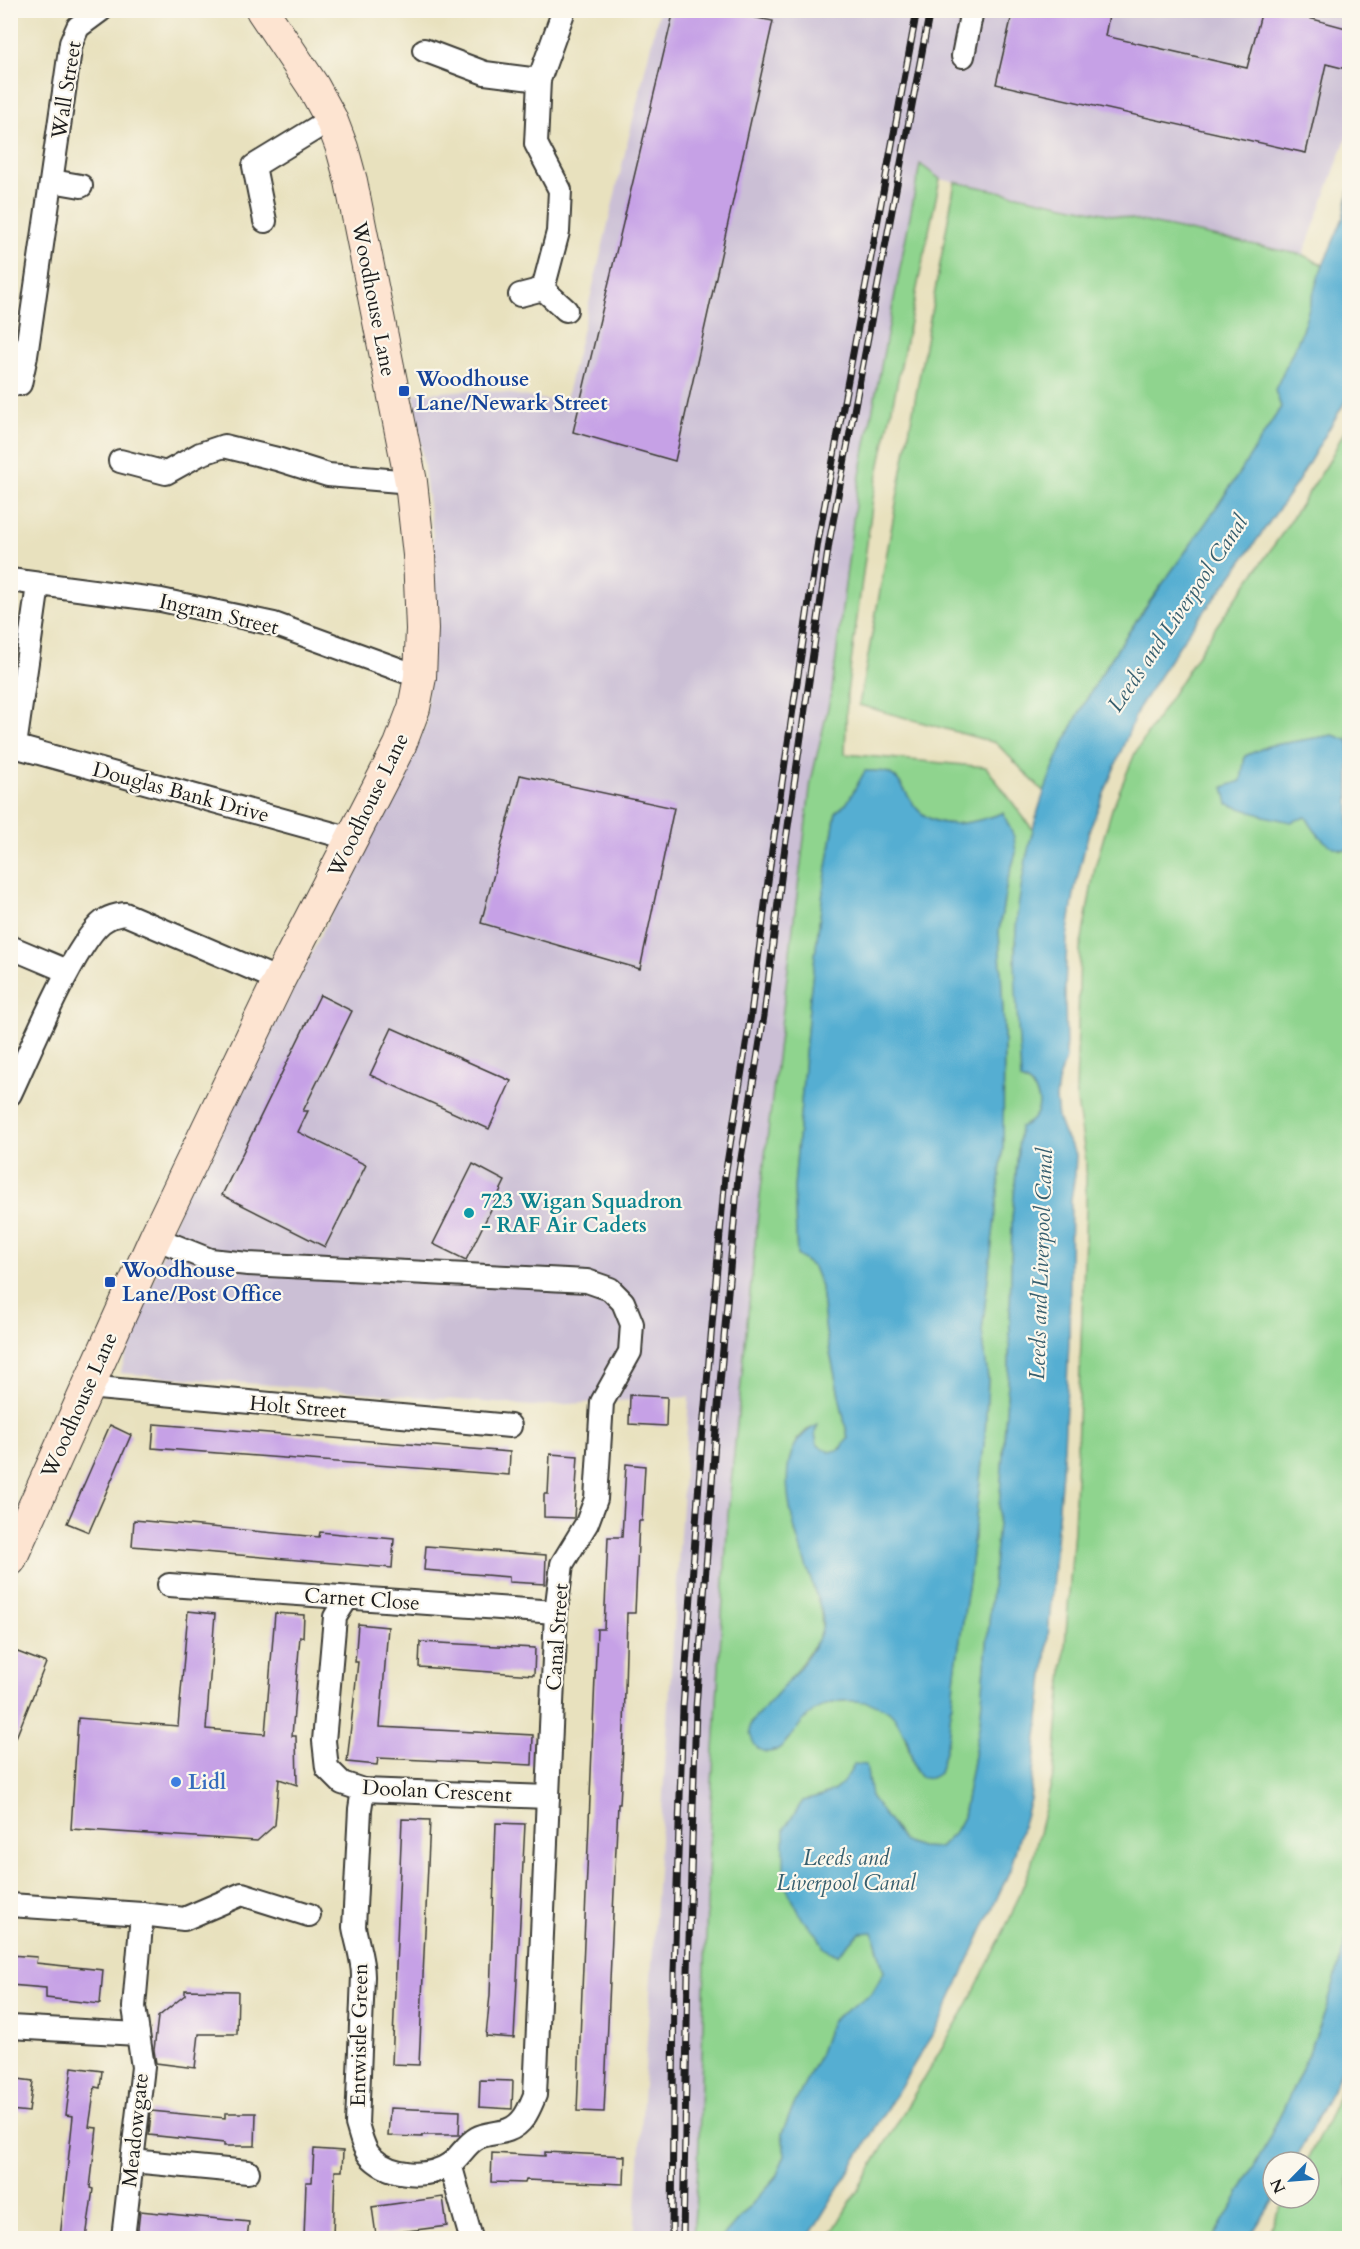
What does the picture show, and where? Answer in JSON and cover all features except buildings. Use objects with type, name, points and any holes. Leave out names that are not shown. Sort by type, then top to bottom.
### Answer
[{"type":"main road","name":"Woodhouse Lane","points":[[10,1560],[155,1238],[279,980],[400,745],[414,708],[420,677],[422,618],[411,482],[351,181],[331,119],[313,86],[262,10]]},
{"type":"street","name":"Wall Street","points":[[20,384],[73,36],[84,22],[101,10]]},
{"type":"street","points":[[543,289],[558,232],[560,190],[536,144],[539,80],[564,10]]},
{"type":"street","points":[[963,56],[972,10]]},
{"type":"street","points":[[424,50],[485,73],[539,80]]},
{"type":"street","points":[[265,221],[254,166],[331,119]]},
{"type":"street","points":[[51,181],[81,186]]},
{"type":"street","points":[[520,295],[543,289]]},
{"type":"street","points":[[543,289],[566,310]]},
{"type":"street","points":[[120,461],[166,473],[200,454],[224,446],[328,475],[411,482]]},
{"type":"street","name":"Ingram Street","points":[[10,580],[160,600],[274,624],[420,677]]},
{"type":"street","points":[[13,746],[38,585]]},
{"type":"street","name":"Douglas Bank Drive","points":[[13,746],[352,839]]},
{"type":"street","points":[[10,1094],[67,971],[105,919],[125,914],[279,980]]},
{"type":"street","points":[[10,947],[67,971]]},
{"type":"street","name":"Canal Street","points":[[155,1238],[210,1260],[248,1264],[587,1281],[610,1289],[623,1302],[632,1324],[630,1352],[602,1402],[596,1499],[587,1523],[562,1564],[556,1612],[535,2095],[527,2116],[509,2130],[475,2139],[450,2164]]},
{"type":"street","name":"Holt Street","points":[[87,1387],[510,1426]]},
{"type":"street","name":"Carnet Close","points":[[169,1585],[556,1612]]},
{"type":"street","name":"Doolan Crescent","points":[[347,1598],[334,1617],[324,1741],[327,1768],[342,1783],[363,1790],[548,1797]]},
{"type":"street","name":"Entwistle Green","points":[[363,1790],[354,1927],[357,1945],[363,1957],[357,2124],[363,2145],[371,2158],[389,2170],[432,2173],[450,2164]]},
{"type":"street","points":[[10,1905],[184,1919],[242,1894],[309,1915]]},
{"type":"street","name":"Meadowgate","points":[[123,2238],[143,2067],[134,2007],[142,1914]]},
{"type":"street","points":[[10,2028],[138,2034]]},
{"type":"street","points":[[132,2161],[248,2172]]},
{"type":"street","points":[[450,2164],[471,2238]]},
{"type":"shaded area","points":[[659,11],[1349,11],[1349,131],[1303,255],[940,179],[920,165],[832,690],[811,781],[728,1514],[710,1819],[698,2167],[693,2238],[634,2238],[689,1397],[533,1406],[120,1373],[184,1194],[301,974],[426,725],[433,535],[414,394],[481,389],[565,403]]},
{"type":"green space","points":[[920,164],[940,179],[873,498],[847,693],[845,754],[986,767],[1033,830],[1018,908],[1015,944],[1021,1080],[1034,1090],[1039,1104],[1034,1118],[1020,1128],[1012,1219],[1009,1369],[980,1722],[963,1817],[955,1832],[939,1848],[920,1847],[903,1841],[871,1796],[854,1765],[840,1786],[828,1794],[803,1801],[803,1920],[816,1932],[824,1948],[837,1955],[860,1933],[873,1931],[884,1972],[872,1993],[831,2021],[819,2056],[782,2133],[785,2155],[776,2177],[722,2238],[693,2238],[698,2167],[710,1819],[728,1514],[758,1213],[811,781],[832,690],[856,496]],"holes":[[[865,771],[883,771],[893,776],[914,805],[933,820],[944,823],[968,823],[1003,813],[1016,853],[1007,882],[999,931],[1004,1031],[1003,1147],[982,1331],[988,1379],[985,1435],[948,1739],[939,1773],[931,1778],[916,1771],[896,1718],[883,1706],[850,1701],[816,1709],[803,1718],[784,1744],[774,1751],[751,1723],[785,1686],[818,1640],[822,1630],[821,1610],[795,1531],[796,1441],[807,1430],[817,1426],[816,1441],[821,1448],[830,1452],[836,1452],[848,1438],[826,1333],[821,1287],[813,1267],[797,1255],[794,1188],[810,995],[836,812],[847,803]]]},
{"type":"green space","points":[[955,182],[1303,255],[1323,265],[1301,334],[1275,390],[1281,407],[1217,507],[1130,630],[1090,692],[1058,758],[1045,793],[996,743],[859,705]]},
{"type":"green space","points":[[1349,422],[1349,741],[1333,735],[1268,746],[1245,756],[1242,781],[1224,787],[1306,817],[1340,850],[1349,850],[1350,1927],[1337,1974],[1322,2020],[1286,2104],[1244,2186],[1213,2238],[829,2238],[966,2007],[1010,1918],[1031,1866],[1054,1772],[1074,1529],[1086,1207],[1086,1161],[1076,1095],[1080,950],[1095,867],[1112,809],[1135,753],[1215,628],[1279,538],[1328,463]]},
{"type":"green space","points":[[1349,2070],[1349,2238],[1265,2238],[1280,2210],[1321,2210],[1321,2150],[1312,2150]]},
{"type":"water","name":"Leeds and Liverpool Canal","points":[[1349,189],[1349,395],[1297,483],[1187,634],[1138,709],[1089,831],[1075,888],[1067,938],[1066,1058],[1058,1082],[1056,1099],[1058,1118],[1076,1154],[1071,1199],[1069,1342],[1064,1447],[1047,1649],[1030,1799],[1010,1870],[940,2022],[808,2238],[722,2238],[776,2177],[785,2155],[782,2133],[819,2056],[831,2021],[872,1993],[884,1972],[873,1932],[860,1933],[837,1955],[824,1948],[816,1932],[803,1920],[784,1883],[784,1829],[803,1801],[828,1794],[840,1786],[854,1764],[866,1765],[871,1796],[903,1841],[920,1847],[939,1848],[955,1832],[963,1817],[980,1722],[998,1524],[1009,1369],[1012,1219],[1020,1127],[1034,1118],[1039,1104],[1034,1090],[1021,1080],[1015,950],[1020,891],[1039,808],[1064,744],[1096,683],[1217,507],[1281,407],[1275,390],[1301,334],[1319,275],[1343,218]]},
{"type":"water","points":[[1333,735],[1349,741],[1349,850],[1335,848],[1323,840],[1306,817],[1291,822],[1228,804],[1224,787],[1241,781],[1245,756],[1268,746]]},
{"type":"water","points":[[865,771],[883,771],[893,776],[914,805],[933,820],[944,823],[968,823],[1003,813],[1014,837],[1016,853],[1007,882],[999,931],[1004,1031],[1003,1147],[982,1331],[988,1379],[985,1435],[948,1739],[939,1773],[931,1778],[919,1775],[907,1740],[895,1718],[890,1712],[874,1704],[842,1701],[825,1705],[812,1712],[782,1746],[771,1752],[760,1750],[756,1746],[750,1729],[751,1723],[803,1664],[819,1638],[823,1622],[799,1544],[788,1497],[787,1475],[791,1454],[801,1437],[818,1425],[815,1432],[817,1445],[830,1452],[841,1449],[848,1438],[826,1333],[821,1287],[813,1267],[797,1255],[794,1188],[810,995],[836,812],[847,803]]},
{"type":"water","points":[[1349,1927],[1349,2050],[1336,2083],[1300,2150],[1263,2150],[1311,2048],[1337,1974]]},
{"type":"water","points":[[1261,2153],[1261,2210],[1267,2210],[1249,2238],[1213,2238],[1244,2186]]},
{"type":"railway","points":[[672,2238],[674,1973],[683,1708],[702,1440],[725,1176],[751,1014],[772,850],[818,541],[917,10]]},
{"type":"railway","points":[[683,2238],[696,1708],[715,1441],[738,1177],[764,1016],[784,854],[829,543],[930,10]]},
{"type":"place","name":"Woodhouse Lane/Newark Street","points":[[404,391]]},
{"type":"place","name":"723 Wigan Squadron - RAF Air Cadets","points":[[469,1213]]},
{"type":"place","name":"Woodhouse Lane/Post Office","points":[[110,1282]]},
{"type":"place","name":"Lidl","points":[[176,1782]]}]
